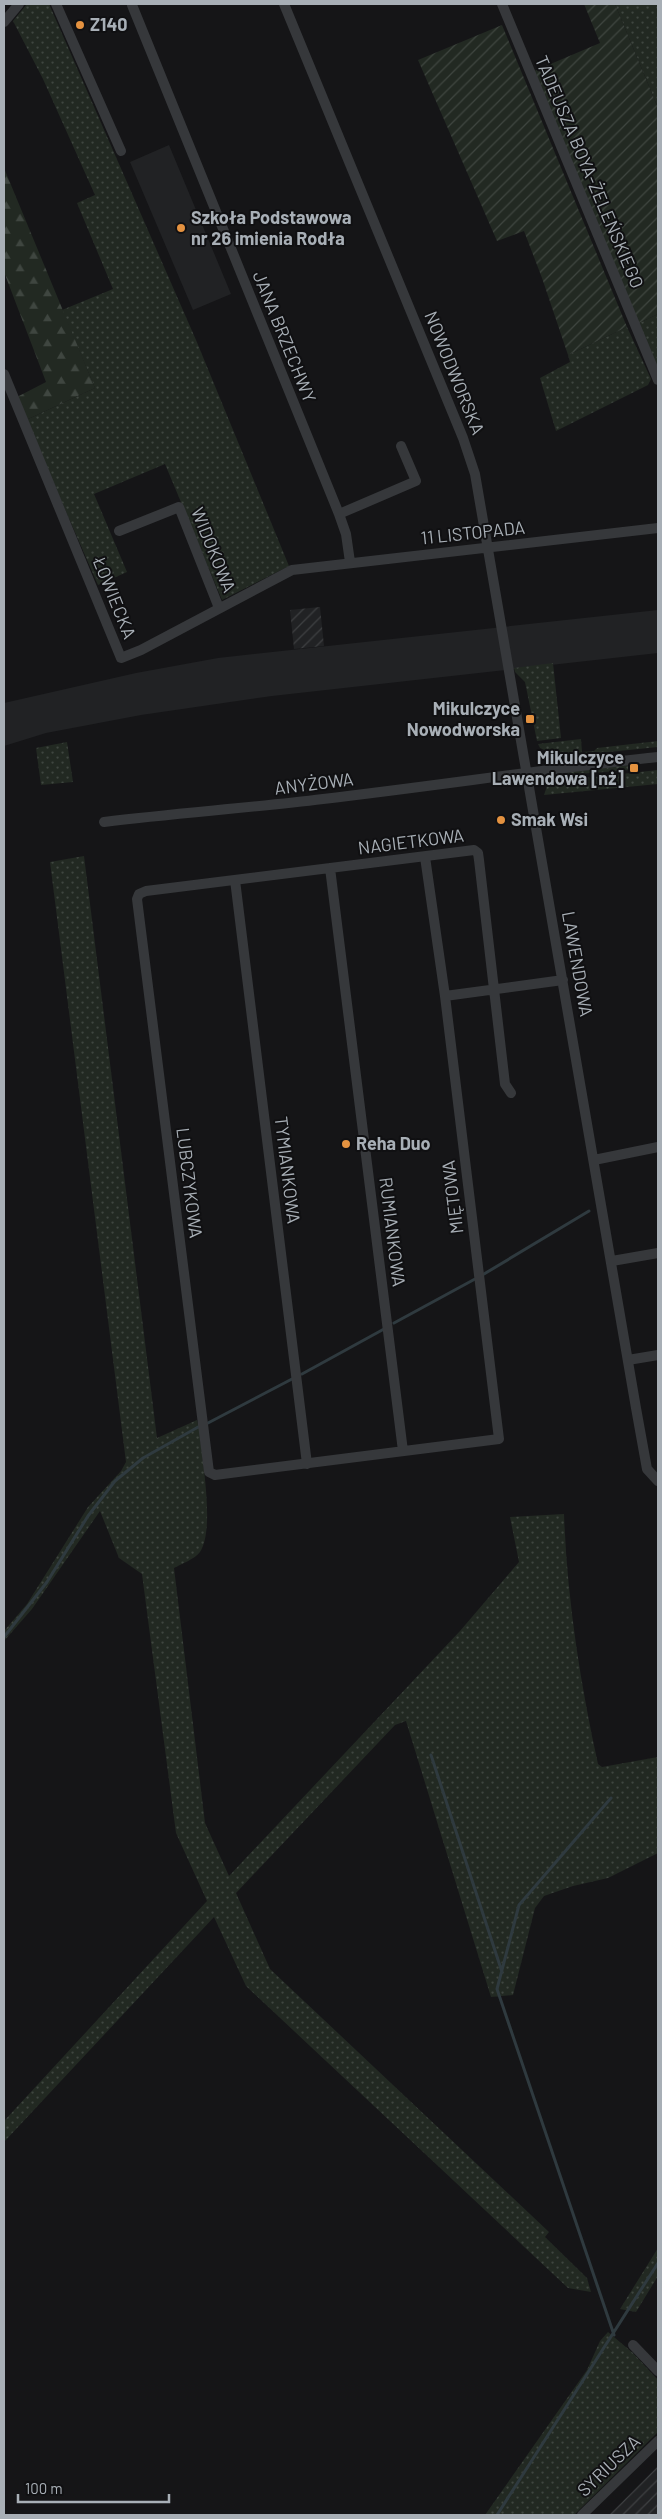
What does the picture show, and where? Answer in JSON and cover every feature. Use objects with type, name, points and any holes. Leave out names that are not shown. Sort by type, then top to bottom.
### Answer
[{"type":"street","points":[[4,22],[19,4]]},
{"type":"street","points":[[56,4],[121,151]]},
{"type":"street","name":"NOWODWORSKA","points":[[284,4],[463,438],[475,474],[527,773]]},
{"type":"street","name":"TADEUSZA BOYA-ŻELEŃSKIEGO","points":[[502,4],[658,380]]},
{"type":"street","name":"JANA BRZECHWY","points":[[132,6],[339,514],[346,534],[350,562]]},
{"type":"street","name":"ŁOWIECKA","points":[[4,374],[121,658],[141,650],[292,570]]},
{"type":"street","points":[[339,514],[416,481],[401,446]]},
{"type":"street","name":"WIDOKOWA","points":[[119,531],[179,507],[219,608]]},
{"type":"street","name":"11 LISTOPADA","points":[[292,570],[658,528]]},
{"type":"street","name":"ANYŻOWA","points":[[104,822],[323,799],[561,767],[658,757]]},
{"type":"street","name":"LAWENDOWA","points":[[527,773],[647,1469],[658,1481]]},
{"type":"street","name":"NAGIETKOWA","points":[[330,868],[474,850],[478,853],[505,1084],[512,1093]]},
{"type":"street","name":"MIĘTOWA","points":[[404,1451],[499,1439],[445,996],[425,857]]},
{"type":"street","name":"LUBCZYKOWA","points":[[330,868],[146,891],[139,894],[137,899],[209,1472],[215,1475],[404,1451]]},
{"type":"street","name":"RUMIANKOWA","points":[[330,868],[404,1451]]},
{"type":"street","name":"TYMIANKOWA","points":[[235,880],[307,1464]]},
{"type":"street","points":[[445,996],[563,980]]},
{"type":"street","points":[[594,1160],[658,1147]]},
{"type":"street","points":[[612,1261],[658,1253]]},
{"type":"street","points":[[628,1360],[658,1355]]},
{"type":"street","points":[[632,2346],[658,2371]]},
{"type":"street","name":"SYRIUSZA","points":[[582,2515],[658,2441]]},
{"type":"shaded area","name":"Szkoła Podstawowa nr 26 imienia Rodła","points":[[169,145],[231,294],[193,310],[130,162]]},
{"type":"shaded area","points":[[320,607],[324,646],[294,649],[290,610]]},
{"type":"shaded area","points":[[658,610],[658,653],[272,696],[141,715],[46,733],[4,746],[4,703],[136,673],[218,658]]},
{"type":"shaded area","points":[[658,2466],[658,2515],[609,2515]]},
{"type":"green space","points":[[27,4],[49,4],[196,340],[289,566],[222,600],[165,464],[94,494],[127,572],[98,585],[26,420],[95,388],[62,310],[113,289],[77,203],[95,195],[43,79],[13,21]]},
{"type":"green space","points":[[584,4],[615,4],[658,108],[658,314],[639,323],[534,71],[600,43]]},
{"type":"green space","points":[[615,4],[658,4],[658,108]]},
{"type":"green space","points":[[502,25],[627,327],[568,355],[524,231],[497,241],[418,60]]},
{"type":"green space","points":[[4,168],[95,388],[26,420],[17,397],[46,382],[4,272]]},
{"type":"green space","points":[[658,314],[658,370],[639,323]]},
{"type":"green space","points":[[627,327],[651,379],[648,385],[556,431],[540,378],[570,362],[568,355]]},
{"type":"green space","points":[[553,663],[561,738],[537,741],[525,682],[515,672],[514,668]]},
{"type":"green space","points":[[581,739],[582,752],[594,751],[597,748],[658,741],[658,747],[560,757],[540,748],[538,744]]},
{"type":"green space","points":[[67,742],[73,782],[41,785],[36,748]]},
{"type":"green space","points":[[629,765],[630,770],[565,775],[564,772]]},
{"type":"green space","points":[[658,770],[658,784],[544,795],[547,786],[556,781]]},
{"type":"green space","points":[[84,856],[157,1438],[197,1420],[200,1433],[205,1477],[207,1528],[198,1555],[174,1568],[205,1823],[229,1876],[460,1631],[519,1562],[510,1517],[564,1514],[575,1640],[598,1764],[602,1767],[658,1757],[658,1853],[608,1878],[573,1886],[544,1896],[535,1908],[513,1995],[491,1997],[406,1721],[395,1725],[236,1893],[270,1969],[549,2232],[545,2237],[587,2278],[591,2292],[568,2288],[246,1986],[214,1917],[4,2142],[4,2121],[207,1901],[176,1833],[142,1574],[119,1558],[100,1511],[32,1609],[4,1641],[4,1631],[27,1604],[88,1507],[121,1471],[126,1462],[50,862]]},
{"type":"green space","points":[[658,2248],[658,2276],[636,2312],[620,2309]]},
{"type":"green space","points":[[608,2332],[633,2353],[658,2380],[658,2432],[574,2515],[485,2515],[587,2370],[600,2341]]},
{"type":"waterway","points":[[484,1274],[589,1211]]},
{"type":"waterway","points":[[394,1323],[475,1279]]},
{"type":"waterway","points":[[302,1374],[384,1329]]},
{"type":"waterway","points":[[208,1423],[292,1379]]},
{"type":"waterway","points":[[4,1637],[47,1582],[88,1516],[115,1481],[143,1458],[200,1426]]},
{"type":"waterway","points":[[431,1755],[502,1972]]},
{"type":"waterway","points":[[611,1798],[519,1905],[497,1989],[614,2335]]},
{"type":"waterway","points":[[497,2515],[658,2263]]},
{"type":"place","name":"Z140","points":[[80,25]]},
{"type":"place","name":"Szkoła Podstawowa nr 26 imienia Rodła","points":[[181,228]]},
{"type":"place","name":"Mikulczyce Nowodworska","points":[[530,719]]},
{"type":"place","name":"Mikulczyce Lawendowa [nż]","points":[[634,768]]},
{"type":"place","name":"Smak Wsi","points":[[501,820]]},
{"type":"place","name":"Reha Duo","points":[[346,1144]]}]
